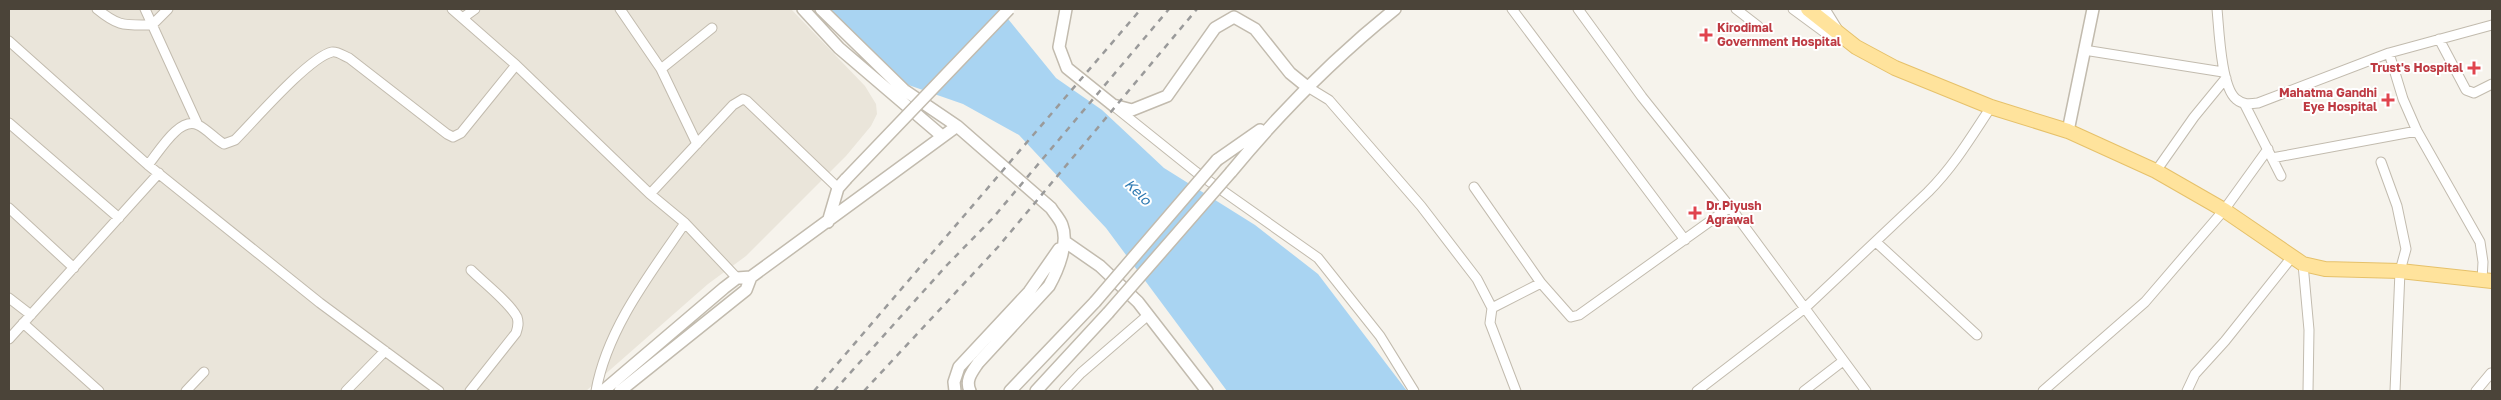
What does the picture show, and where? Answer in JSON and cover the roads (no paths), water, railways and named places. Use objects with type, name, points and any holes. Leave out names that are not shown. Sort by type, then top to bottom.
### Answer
[{"type":"main road","points":[[1808,9],[1823,14],[1841,36],[1894,68],[1990,107],[2068,131],[2156,171],[2224,210],[2298,260],[2325,268],[2400,272],[2487,280]]},
{"type":"street","points":[[96,9],[112,22],[152,26]]},
{"type":"street","points":[[144,9],[198,125]]},
{"type":"street","points":[[152,26],[168,9]]},
{"type":"street","points":[[452,9],[464,17],[650,194],[684,223],[737,278]]},
{"type":"street","points":[[464,17],[475,9]]},
{"type":"street","points":[[803,9],[839,48],[942,136]]},
{"type":"street","points":[[821,9],[904,90],[957,126],[1051,208],[1062,225],[1064,241],[1056,273],[1049,286],[978,362],[970,376],[968,386],[970,391]]},
{"type":"street","points":[[828,222],[842,184],[1009,9]]},
{"type":"street","points":[[1066,9],[1060,47],[1067,68],[1211,184],[1318,258],[1380,336],[1414,391]]},
{"type":"street","points":[[1036,391],[1108,313],[1272,122],[1306,86],[1395,9]]},
{"type":"street","points":[[1512,9],[1685,240]]},
{"type":"street","points":[[1578,9],[1642,97],[1730,207],[1866,391]]},
{"type":"street","points":[[1736,9],[1758,26]]},
{"type":"street","points":[[1793,9],[1828,34],[1841,36]]},
{"type":"street","points":[[2068,131],[2094,9]]},
{"type":"street","points":[[2218,9],[2225,75],[2234,99],[2246,104],[2258,103],[2389,53],[2492,24]]},
{"type":"street","points":[[623,10],[661,69],[697,144]]},
{"type":"street","points":[[1113,105],[1132,110],[1167,96],[1215,28],[1236,13],[1256,28],[1290,73],[1306,86],[1329,100],[1421,206],[1477,279],[1492,308],[1490,323],[1516,391]]},
{"type":"street","points":[[661,69],[712,28]]},
{"type":"street","points":[[2439,39],[2466,90],[2474,93],[2492,84]]},
{"type":"street","points":[[11,46],[159,173],[320,302],[439,391]]},
{"type":"street","points":[[2084,50],[2225,75]]},
{"type":"street","points":[[148,164],[178,127],[189,123],[198,125],[224,144],[229,144],[306,69],[324,55],[334,52],[349,58],[446,134],[453,137],[461,133],[516,65]]},
{"type":"street","points":[[2389,53],[2403,99],[2417,131],[2480,242],[2487,280]]},
{"type":"street","points":[[2156,171],[2225,75]]},
{"type":"street","points":[[650,194],[733,105],[743,100],[747,101],[810,159],[842,184]]},
{"type":"street","points":[[2246,104],[2282,176]]},
{"type":"street","points":[[1697,391],[1805,308],[1876,242],[1947,173],[1990,107]]},
{"type":"street","points":[[1010,391],[1095,302],[1216,160],[1272,122]]},
{"type":"street","points":[[9,123],[119,218]]},
{"type":"street","points":[[603,391],[737,278],[751,277],[907,165],[957,126]]},
{"type":"street","points":[[2272,158],[2417,131]]},
{"type":"street","points":[[2049,389],[2145,302],[2224,210],[2268,149]]},
{"type":"street","points":[[2381,162],[2397,206],[2406,250],[2400,272],[2395,391]]},
{"type":"street","points":[[9,339],[159,173]]},
{"type":"street","points":[[1474,187],[1541,284],[1570,317],[1575,317],[1730,207]]},
{"type":"street","points":[[9,208],[74,268]]},
{"type":"street","points":[[596,391],[606,356],[623,320],[684,223]]},
{"type":"street","points":[[1064,241],[1100,266],[1138,302],[1207,391]]},
{"type":"street","points":[[955,391],[954,382],[959,367],[1029,292],[1064,241]]},
{"type":"street","points":[[1876,242],[1977,335]]},
{"type":"street","points":[[2187,391],[2195,374],[2298,260]]},
{"type":"street","points":[[2298,260],[2309,330],[2308,391]]},
{"type":"street","points":[[470,391],[516,333],[518,325],[511,309],[471,270]]},
{"type":"street","points":[[620,391],[746,290],[751,277]]},
{"type":"street","points":[[1492,308],[1541,284]]},
{"type":"street","points":[[9,298],[31,315]]},
{"type":"street","points":[[1064,391],[1080,373],[1147,316]]},
{"type":"street","points":[[23,323],[99,391]]},
{"type":"street","points":[[346,391],[385,351]]},
{"type":"street","points":[[1804,391],[1843,361]]},
{"type":"street","points":[[186,391],[204,372]]},
{"type":"street","points":[[2476,391],[2492,372]]},
{"type":"water","name":"Kelo","points":[[822,9],[1000,9],[1056,78],[1102,110],[1164,168],[1255,225],[1318,274],[1407,391],[1227,391],[1106,228],[1019,135],[963,104],[897,81]]},
{"type":"railway","points":[[814,391],[1141,9]]},
{"type":"railway","points":[[834,391],[947,265],[992,219],[1169,9]]},
{"type":"railway","points":[[864,391],[998,247],[1197,9]]},
{"type":"place","name":"Kirodimal Government Hospital","points":[[1706,35]]},
{"type":"place","name":"Trust's Hospital","points":[[2474,68]]},
{"type":"place","name":"Mahatma Gandhi Eye Hospital","points":[[2388,100]]},
{"type":"place","name":"Dr.Piyush Agrawal","points":[[1695,213]]}]
